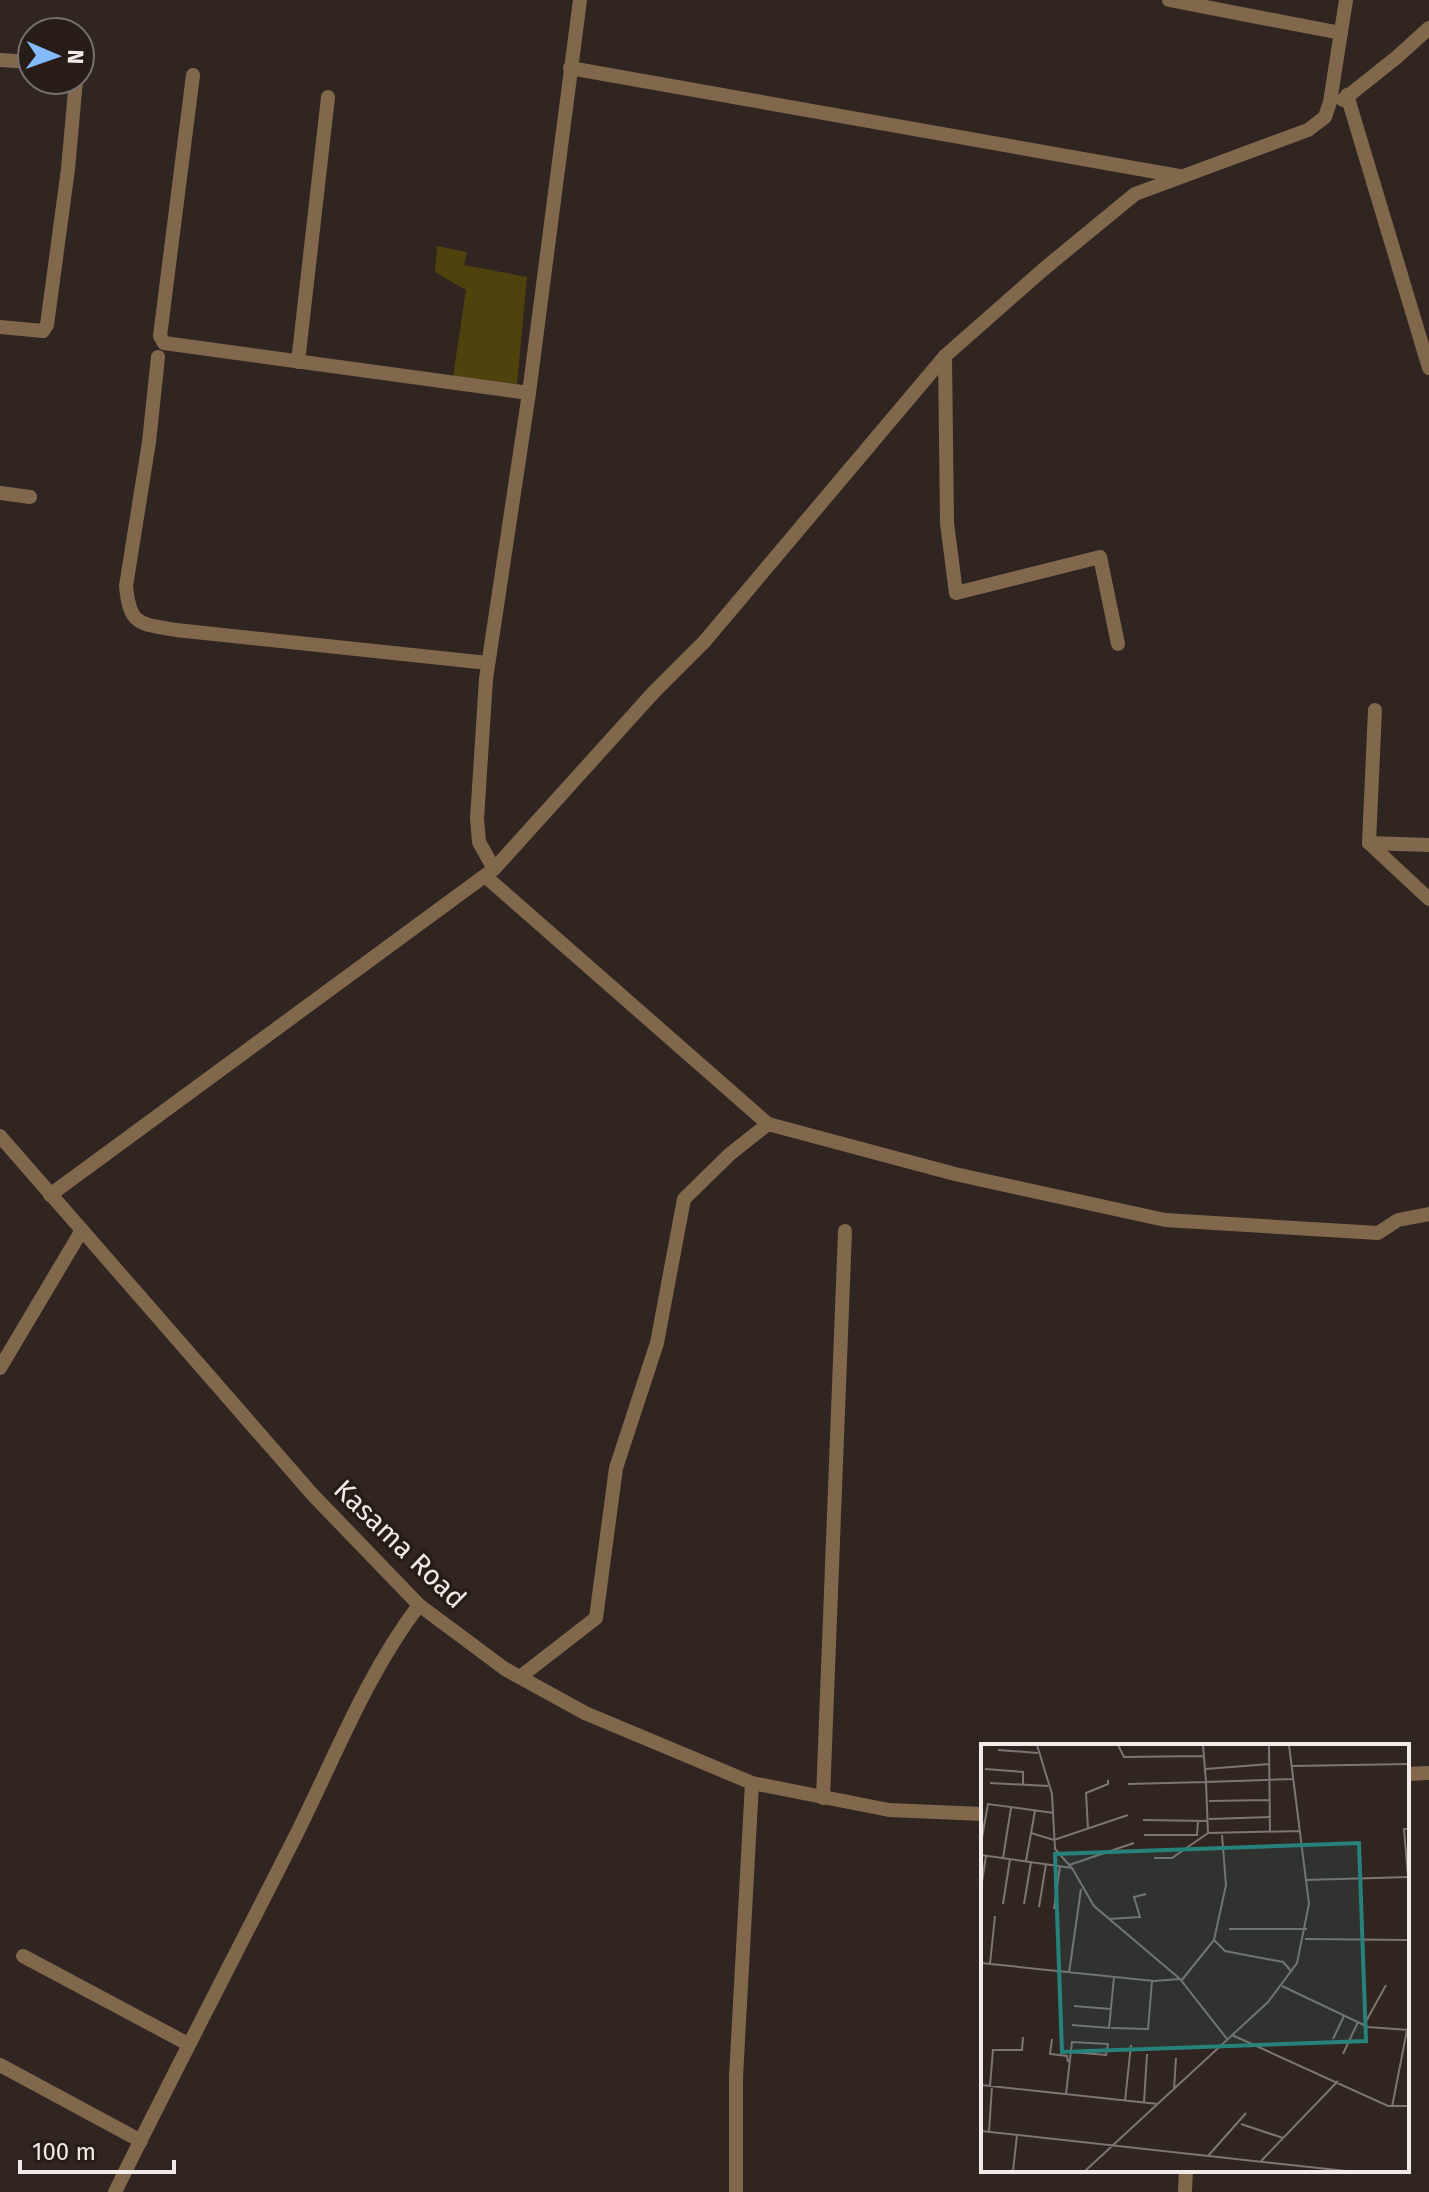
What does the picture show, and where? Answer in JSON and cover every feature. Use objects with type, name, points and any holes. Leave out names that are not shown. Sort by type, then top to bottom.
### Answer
[{"type":"street","points":[[580,0],[529,393],[488,663],[477,819],[479,842],[490,872],[768,1124],[955,1174],[1165,1220],[1378,1233],[1398,1220],[1429,1214]]},
{"type":"street","points":[[1169,0],[1341,33]]},
{"type":"street","points":[[1325,117],[1346,0]]},
{"type":"street","points":[[50,1195],[490,872],[653,693],[704,642],[945,356],[1045,268],[1135,194],[1308,130],[1429,28]]},
{"type":"street","points":[[570,68],[1180,176]]},
{"type":"street","points":[[193,75],[160,336],[164,343],[529,393]]},
{"type":"street","points":[[1347,95],[1429,368]]},
{"type":"street","points":[[0,327],[43,331],[47,325],[75,96]]},
{"type":"street","points":[[298,362],[328,97]]},
{"type":"street","points":[[1127,166],[1135,194]]},
{"type":"street","points":[[945,356],[947,523],[956,593],[1100,557],[1118,644]]},
{"type":"street","points":[[158,357],[149,442],[126,586],[128,610],[140,623],[176,630],[488,663]]},
{"type":"street","points":[[0,493],[30,497]]},
{"type":"street","points":[[1375,710],[1369,843],[1429,899]]},
{"type":"street","points":[[1369,843],[1429,845]]},
{"type":"street","points":[[520,1677],[596,1618],[616,1468],[657,1343],[684,1199],[730,1154],[768,1124]]},
{"type":"street","name":"Kasama Road","points":[[0,1136],[312,1494],[419,1605],[451,1631],[520,1677],[585,1713],[752,1783],[889,1810],[981,1814]]},
{"type":"street","points":[[0,1368],[82,1230]]},
{"type":"street","points":[[823,1798],[845,1231]]},
{"type":"street","points":[[120,2190],[188,2044],[298,1832],[335,1749],[402,1628],[419,1605]]},
{"type":"street","points":[[1409,1774],[1429,1773]]},
{"type":"street","points":[[736,2192],[736,2077],[752,1783]]},
{"type":"street","points":[[23,1956],[188,2044]]},
{"type":"street","points":[[0,2065],[141,2141]]},
{"type":"street","points":[[1185,2192],[1186,2172]]},
{"type":"shaded area","points":[[437,246],[467,252],[464,265],[527,277],[517,384],[453,377],[466,290],[435,272]]}]
